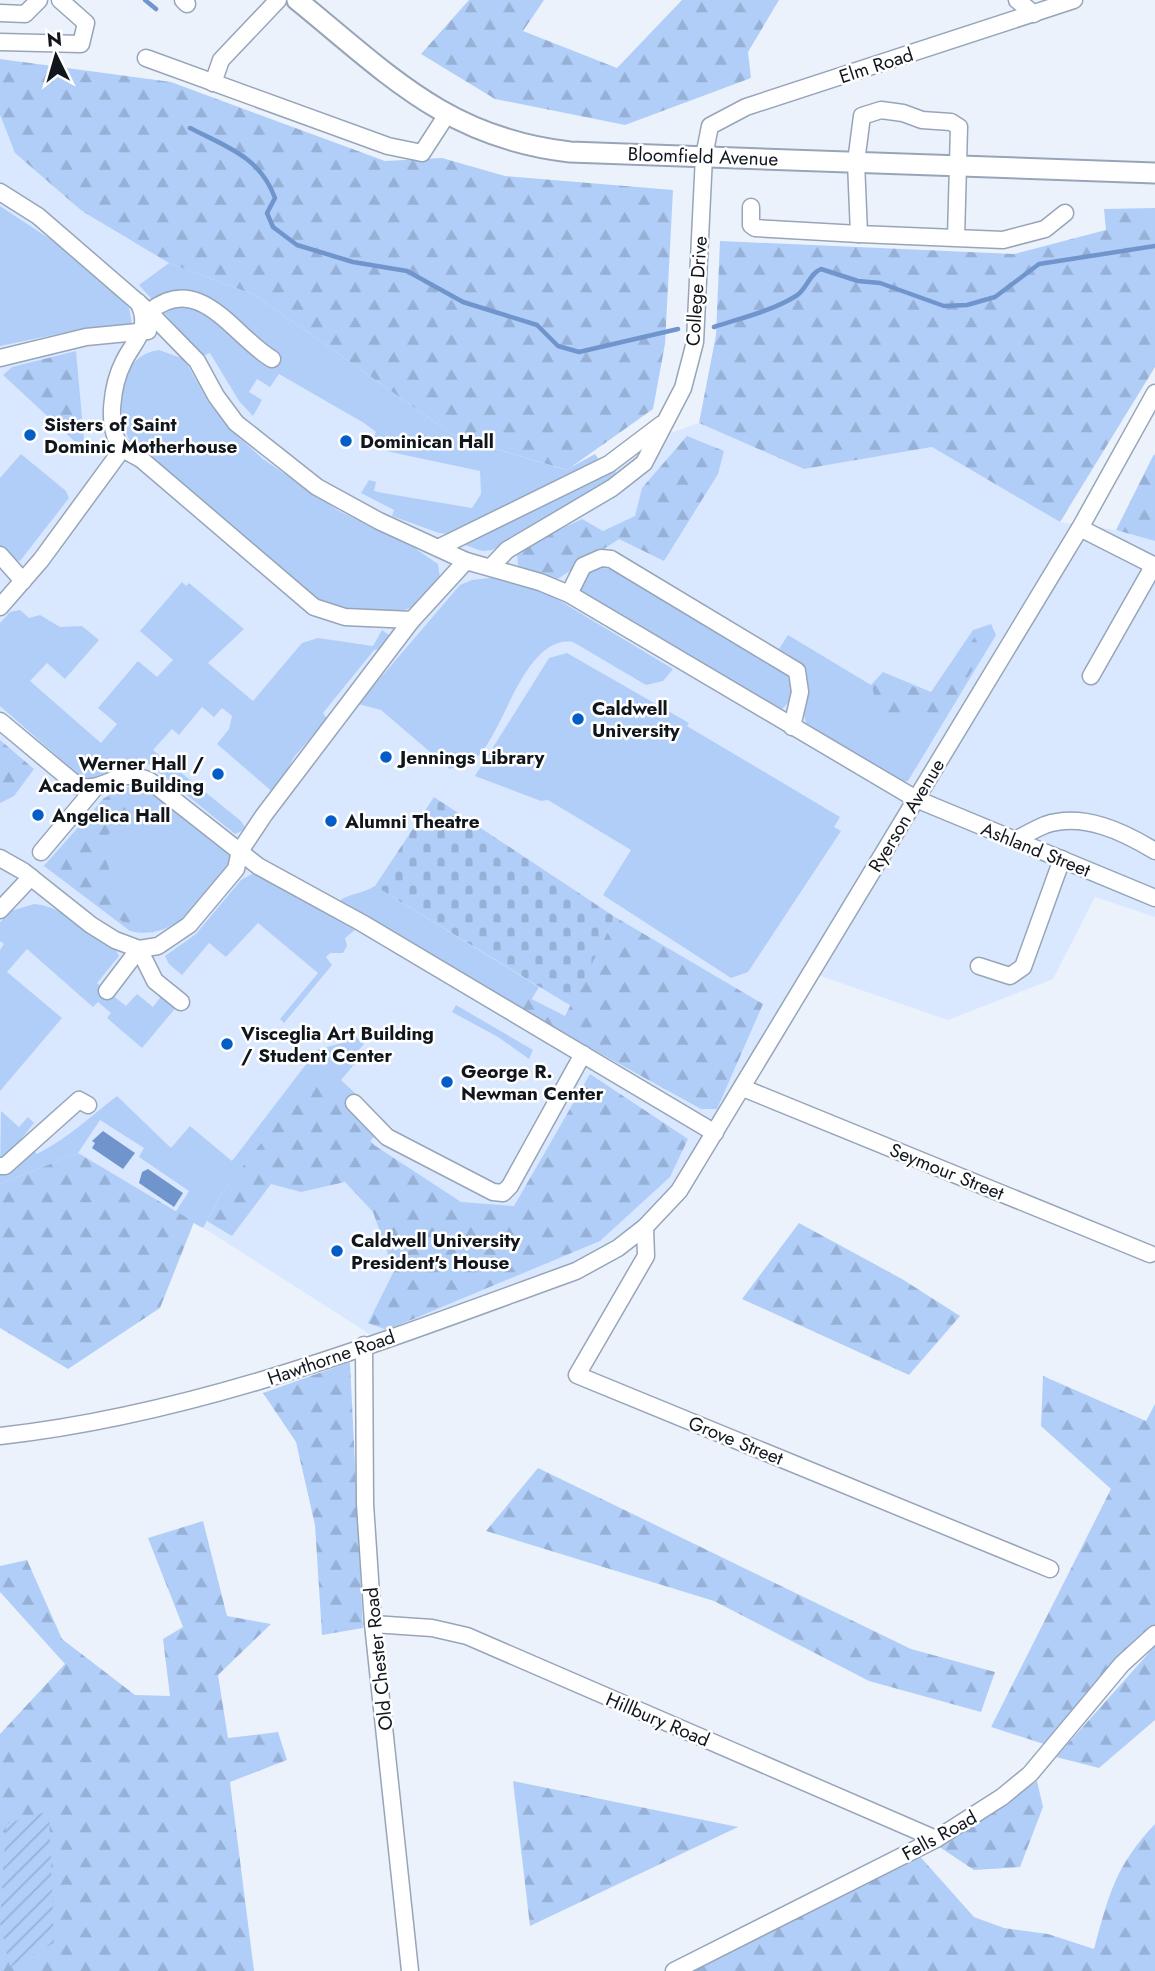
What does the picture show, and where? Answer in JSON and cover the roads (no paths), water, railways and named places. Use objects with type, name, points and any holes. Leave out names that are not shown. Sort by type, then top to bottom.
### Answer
[{"type":"main road","name":"Bloomfield Avenue","points":[[297,0],[407,90],[446,116],[494,137],[544,149],[1155,173]]},
{"type":"street","points":[[0,13],[25,14],[39,0]]},
{"type":"street","points":[[0,42],[81,44],[86,23],[60,0]]},
{"type":"street","points":[[213,83],[221,60],[278,0]]},
{"type":"street","points":[[1017,0],[1034,14]]},
{"type":"street","name":"Elm Road","points":[[704,156],[710,126],[746,107],[1074,0]]},
{"type":"street","points":[[146,58],[388,146],[422,153],[446,116]]},
{"type":"street","points":[[859,234],[860,192],[856,162],[862,116],[881,110],[922,120],[951,122],[959,127],[956,238]]},
{"type":"street","name":"College Drive","points":[[491,567],[507,550],[612,488],[644,463],[667,421],[683,388],[695,342],[704,156]]},
{"type":"street","name":"Ashland Street","points":[[0,192],[37,216],[144,306],[197,361],[216,396],[236,423],[268,451],[317,487],[379,521],[466,561],[569,594],[916,799],[1155,898]]},
{"type":"street","points":[[751,207],[751,225],[755,228],[1003,240],[1045,229],[1065,213]]},
{"type":"street","points":[[272,359],[218,311],[198,301],[176,299],[144,306],[142,333],[124,360],[115,392],[114,427],[123,449],[142,460],[314,607],[345,617],[412,620]]},
{"type":"street","points":[[0,358],[86,337],[151,330],[171,333]]},
{"type":"street","name":"Ryerson Avenue","points":[[645,1227],[679,1191],[743,1088],[1080,528],[1153,398]]},
{"type":"street","name":"College Drive","points":[[438,548],[608,464],[667,421]]},
{"type":"street","points":[[0,607],[23,581],[123,449]]},
{"type":"street","points":[[1080,528],[1154,566],[1091,676]]},
{"type":"street","points":[[0,555],[23,581]]},
{"type":"street","points":[[569,594],[583,566],[601,558],[611,559],[797,671],[800,692],[792,727]]},
{"type":"street","points":[[0,858],[31,877],[91,925],[116,940],[139,949],[158,946],[189,925],[236,869],[240,851],[264,815],[412,620],[466,561]]},
{"type":"street","points":[[0,721],[71,782],[94,789]]},
{"type":"street","points":[[41,852],[94,789],[114,778],[135,774],[150,780],[258,866],[362,923],[715,1133]]},
{"type":"street","points":[[1015,840],[1047,824],[1089,823],[1124,832],[1155,851]]},
{"type":"street","points":[[979,966],[1010,976],[1024,967],[1062,859]]},
{"type":"street","points":[[1,907],[31,877]]},
{"type":"street","points":[[107,991],[139,949]]},
{"type":"street","points":[[139,949],[155,981],[181,1002]]},
{"type":"street","points":[[354,1102],[387,1137],[493,1192],[503,1192],[510,1186],[583,1054]]},
{"type":"street","name":"Seymour Street","points":[[743,1088],[1150,1254]]},
{"type":"street","points":[[0,1166],[5,1166],[29,1146],[79,1100],[88,1105]]},
{"type":"street","name":"Hawthorne Road","points":[[0,1436],[75,1428],[146,1413],[281,1376],[576,1271],[618,1248],[645,1227]]},
{"type":"street","name":"Grove Street","points":[[645,1227],[646,1256],[577,1375],[1050,1569]]},
{"type":"street","name":"Old Chester Road","points":[[364,1345],[365,1504],[373,1624],[410,1971]]},
{"type":"street","name":"Hillbury Road","points":[[373,1624],[432,1629],[467,1636],[936,1839]]},
{"type":"street","name":"Fells Road","points":[[674,1971],[936,1839],[1002,1797],[1030,1774],[1122,1664],[1155,1634]]},
{"type":"waterway","points":[[145,0],[156,9]]},
{"type":"waterway","points":[[190,128],[241,155],[261,172],[275,198],[267,213],[273,227],[297,245],[353,262],[407,271],[463,302],[537,325],[558,346],[579,352],[678,329]]},
{"type":"waterway","points":[[714,327],[787,301],[800,293],[821,269],[858,281],[880,283],[944,306],[967,305],[995,297],[1039,264],[1155,246]]},
{"type":"place","name":"Sisters of Saint Dominic Motherhouse","points":[[30,435]]},
{"type":"place","name":"Dominican Hall","points":[[346,441]]},
{"type":"place","name":"Caldwell University","points":[[578,719]]},
{"type":"place","name":"Jennings Library","points":[[386,757]]},
{"type":"place","name":"Werner Hall / Academic Building","points":[[218,774]]},
{"type":"place","name":"Angelica Hall","points":[[38,815]]},
{"type":"place","name":"Alumni Theatre","points":[[331,821]]},
{"type":"place","name":"Visceglia Art Building / Student Center","points":[[227,1044]]},
{"type":"place","name":"George R. Newman Center","points":[[447,1082]]},
{"type":"place","name":"Caldwell University President's House","points":[[337,1251]]}]
